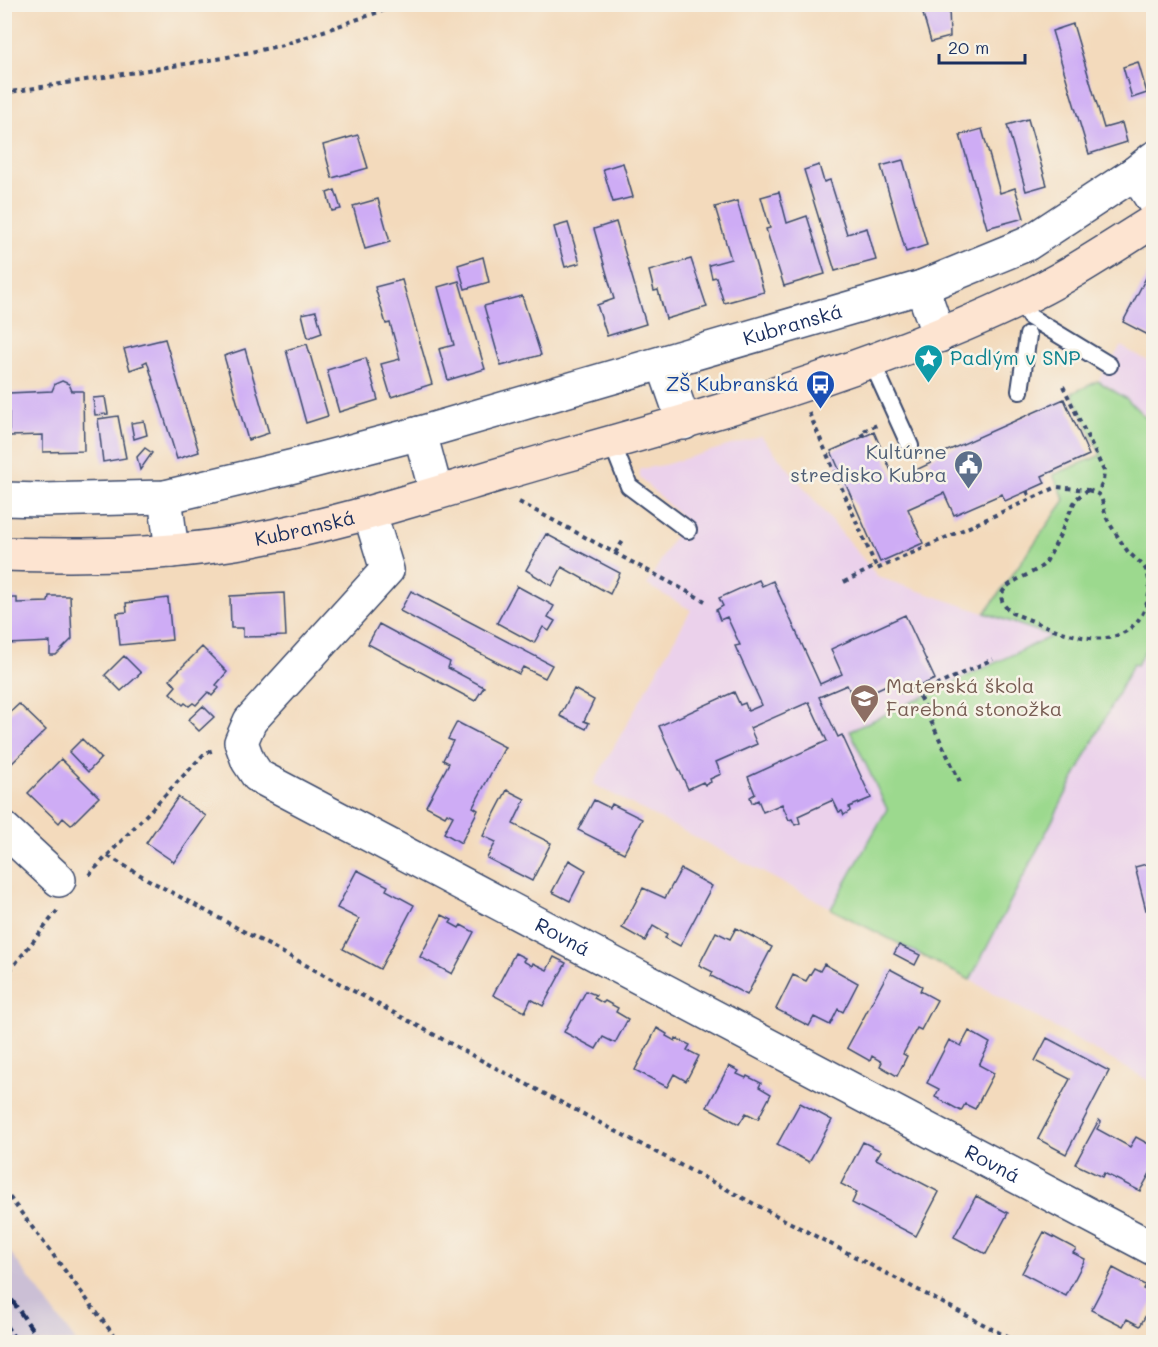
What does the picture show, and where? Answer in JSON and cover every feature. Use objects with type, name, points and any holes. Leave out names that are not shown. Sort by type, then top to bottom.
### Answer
[{"type":"street","name":"Kubranská","points":[[4,499],[165,497],[420,434],[922,288],[1027,244],[1144,165],[1154,202]]},
{"type":"street","name":"Kubranská","points":[[4,554],[129,555],[172,551],[276,535],[370,514],[436,492],[684,423],[939,336],[1020,300],[1088,263],[1154,221]]},
{"type":"street","points":[[922,288],[939,336]]},
{"type":"street","points":[[663,363],[684,423]]},
{"type":"street","points":[[420,434],[436,492]]},
{"type":"street","points":[[165,497],[172,551]]},
{"type":"street","points":[[241,742],[250,721],[387,570],[370,514]]},
{"type":"street","name":"Rovná","points":[[241,742],[248,761],[258,776],[1154,1249]]},
{"type":"street","points":[[4,829],[67,890]]},
{"type":"lane","points":[[1020,300],[1030,317],[1109,365]]},
{"type":"lane","points":[[1020,391],[1028,335]]},
{"type":"lane","points":[[871,360],[910,446]]},
{"type":"lane","points":[[612,443],[629,486],[688,530]]},
{"type":"path","points":[[4,93],[223,58],[283,45],[402,4]]},
{"type":"path","points":[[1063,386],[1077,421],[1104,471],[1103,482],[1098,493]]},
{"type":"path","points":[[808,410],[876,566]]},
{"type":"path","points":[[864,437],[861,432],[880,424]]},
{"type":"path","points":[[844,582],[1057,487],[1088,490],[1098,493],[1104,503],[1105,514],[1113,530],[1128,552],[1146,570],[1150,589],[1146,609],[1135,625],[1121,636],[1107,639],[1079,636],[1012,613],[1004,607],[1002,597],[1005,588],[1045,564],[1074,503],[1088,490]]},
{"type":"path","points":[[1028,491],[1031,499]]},
{"type":"path","points":[[513,498],[705,601]]},
{"type":"path","points":[[615,553],[623,541]]},
{"type":"path","points":[[960,782],[918,694],[993,659]]},
{"type":"path","points":[[4,978],[67,890],[108,856],[205,753],[241,742]]},
{"type":"path","points":[[108,856],[490,1065],[1017,1342]]},
{"type":"path","points":[[4,1190],[119,1342]]},
{"type":"shaded area","points":[[1121,346],[1153,364],[1153,425],[1144,414],[1110,387],[1098,381]]},
{"type":"shaded area","name":"Materská škola Farebná stonožka","points":[[761,436],[878,577],[1137,665],[1153,635],[1153,1083],[970,980],[593,784],[691,610],[647,585],[684,519],[640,478],[640,469],[664,465]]},
{"type":"shaded area","points":[[5,1245],[76,1342],[5,1342]]},
{"type":"green space","points":[[1098,381],[1127,399],[1153,425],[1153,635],[1137,665],[1133,664],[970,980],[831,909],[887,809],[850,731],[1052,636],[985,613],[1065,500],[1053,475],[1101,455],[1072,393]]},
{"type":"building","points":[[949,6],[950,37],[931,42],[923,14]]},
{"type":"building","points":[[1073,24],[1104,128],[1122,123],[1127,142],[1089,154],[1052,31]]},
{"type":"building","points":[[1138,62],[1147,93],[1132,98],[1123,67]]},
{"type":"building","points":[[1028,119],[1047,185],[1026,191],[1007,125]]},
{"type":"building","points":[[982,129],[1000,193],[1015,188],[1024,218],[987,228],[960,135]]},
{"type":"building","points":[[358,135],[368,168],[332,178],[323,145]]},
{"type":"building","points":[[903,160],[927,245],[906,252],[881,166]]},
{"type":"building","points":[[623,163],[633,197],[613,202],[603,169]]},
{"type":"building","points":[[819,165],[824,182],[830,180],[847,234],[867,228],[876,260],[835,271],[804,170]]},
{"type":"building","points":[[335,190],[341,209],[332,211],[327,193]]},
{"type":"building","points":[[779,192],[787,223],[807,216],[825,274],[784,286],[766,229],[770,228],[761,197]]},
{"type":"building","points":[[378,199],[390,242],[365,249],[353,206]]},
{"type":"building","points":[[737,201],[764,292],[724,303],[716,277],[712,278],[709,265],[731,259],[715,207]]},
{"type":"building","points":[[616,222],[646,324],[607,336],[597,305],[614,299],[594,229]]},
{"type":"building","points":[[568,223],[580,263],[565,267],[554,227]]},
{"type":"building","points":[[483,257],[489,282],[465,289],[458,265]]},
{"type":"building","points":[[691,259],[707,307],[666,319],[658,290],[654,291],[649,271]]},
{"type":"building","points":[[1148,274],[1154,277],[1154,338],[1123,322]]},
{"type":"building","points":[[402,280],[432,384],[391,397],[381,364],[400,359],[390,323],[386,324],[375,287]]},
{"type":"building","points":[[459,281],[485,369],[448,380],[439,349],[454,345],[438,287]]},
{"type":"building","points":[[522,296],[541,355],[501,366],[484,306]]},
{"type":"building","points":[[316,311],[322,333],[308,338],[302,314]]},
{"type":"building","points":[[165,339],[199,452],[177,459],[147,361],[143,363],[144,365],[130,370],[124,349]]},
{"type":"building","points":[[307,344],[328,416],[306,423],[286,350]]},
{"type":"building","points":[[245,349],[269,433],[248,440],[224,356]]},
{"type":"building","points":[[366,358],[378,400],[339,412],[327,370]]},
{"type":"building","points":[[62,381],[69,384],[72,391],[83,391],[84,451],[43,452],[43,435],[9,436],[9,393],[52,391],[55,384]]},
{"type":"building","points":[[105,397],[108,414],[95,415],[93,398]]},
{"type":"building","points":[[1064,399],[1089,455],[1042,476],[1045,483],[1005,501],[1002,494],[954,515],[944,493],[908,509],[923,543],[880,562],[831,451],[874,432],[895,480],[931,463],[929,459]]},
{"type":"building","points":[[118,416],[126,458],[103,462],[98,419]]},
{"type":"building","points":[[144,421],[147,435],[134,439],[131,423]]},
{"type":"building","points":[[145,448],[152,453],[140,470],[137,457]]},
{"type":"building","points":[[546,534],[620,573],[610,594],[562,567],[552,586],[526,570]]},
{"type":"building","points":[[759,580],[762,586],[773,581],[820,684],[842,674],[831,649],[905,615],[935,679],[913,691],[912,688],[900,693],[895,681],[854,700],[847,685],[819,697],[838,737],[842,735],[871,798],[849,807],[850,811],[844,815],[842,811],[839,812],[833,800],[798,816],[800,823],[795,825],[792,819],[789,820],[782,804],[763,812],[758,800],[752,803],[750,797],[755,794],[748,777],[827,741],[809,702],[750,728],[757,744],[716,762],[721,774],[710,779],[711,782],[705,785],[703,782],[688,789],[659,726],[734,692],[740,705],[745,703],[748,711],[762,705],[735,646],[740,645],[727,617],[720,620],[716,610],[723,606],[719,598]]},
{"type":"building","points":[[517,586],[554,606],[548,617],[555,621],[549,631],[543,627],[534,643],[497,623]]},
{"type":"building","points":[[411,591],[552,665],[545,678],[523,667],[519,674],[400,611]]},
{"type":"building","points":[[284,593],[286,636],[243,637],[243,628],[231,628],[230,596]]},
{"type":"building","points":[[49,596],[70,596],[72,639],[56,655],[50,655],[50,642],[8,644],[8,598],[17,598],[17,603],[48,602]]},
{"type":"building","points":[[168,598],[172,640],[120,645],[117,613],[127,612],[126,603]]},
{"type":"building","points":[[379,624],[450,662],[448,668],[484,687],[475,701],[368,644]]},
{"type":"building","points":[[202,647],[227,672],[216,685],[219,688],[212,696],[208,692],[196,705],[193,703],[189,706],[185,703],[183,705],[170,693],[176,686],[170,679]]},
{"type":"building","points":[[124,656],[141,673],[121,691],[105,675]]},
{"type":"building","points":[[574,689],[594,700],[584,721],[589,723],[586,729],[560,716]]},
{"type":"building","points":[[19,704],[46,730],[4,771],[4,718]]},
{"type":"building","points":[[203,706],[214,717],[199,731],[188,720]]},
{"type":"building","points":[[457,722],[505,747],[473,807],[478,810],[461,843],[444,833],[453,816],[447,813],[445,816],[426,806],[449,763],[443,760],[453,741],[448,739]]},
{"type":"building","points":[[82,739],[101,758],[88,772],[69,752]]},
{"type":"building","points":[[61,759],[99,797],[71,825],[63,818],[59,823],[28,793]]},
{"type":"building","points":[[507,790],[525,799],[513,824],[551,843],[532,881],[487,858],[496,842],[483,836]]},
{"type":"building","points":[[178,797],[206,816],[174,862],[146,843]]},
{"type":"building","points":[[594,800],[610,808],[612,804],[642,819],[624,853],[578,830]]},
{"type":"building","points":[[569,860],[586,870],[570,901],[552,892]]},
{"type":"building","points":[[1154,862],[1154,908],[1146,910],[1135,867]]},
{"type":"building","points":[[681,869],[712,886],[680,946],[665,938],[667,934],[653,926],[645,941],[622,928],[643,888],[665,898]]},
{"type":"building","points":[[357,870],[388,886],[386,890],[414,905],[380,969],[343,949],[359,919],[337,908]]},
{"type":"building","points":[[442,915],[452,920],[450,923],[459,928],[461,925],[474,932],[452,974],[420,957]]},
{"type":"building","points":[[736,928],[772,947],[747,995],[711,976],[713,972],[699,965],[716,932],[730,939]]},
{"type":"building","points":[[899,945],[920,955],[915,965],[894,954]]},
{"type":"building","points":[[515,953],[525,958],[523,961],[532,966],[533,963],[547,970],[554,957],[566,963],[543,1006],[531,999],[525,1012],[493,995]]},
{"type":"building","points":[[824,964],[858,983],[843,1012],[838,1009],[830,1025],[814,1017],[809,1026],[776,1009],[793,975],[806,981],[814,968],[820,971]]},
{"type":"building","points":[[890,969],[922,986],[920,991],[937,1000],[921,1030],[917,1028],[903,1054],[907,1056],[897,1076],[880,1066],[882,1062],[872,1056],[870,1061],[847,1048]]},
{"type":"building","points":[[586,991],[596,995],[594,998],[603,1003],[605,1001],[618,1008],[616,1012],[628,1019],[615,1043],[603,1037],[596,1049],[564,1032]]},
{"type":"building","points":[[657,1028],[675,1041],[676,1038],[690,1045],[687,1050],[699,1056],[686,1081],[674,1074],[667,1087],[635,1070]]},
{"type":"building","points":[[969,1031],[990,1043],[979,1065],[994,1073],[975,1109],[965,1104],[961,1111],[935,1097],[939,1089],[927,1083],[949,1040],[961,1046]]},
{"type":"building","points":[[1047,1038],[1109,1071],[1066,1154],[1038,1139],[1070,1079],[1035,1061]]},
{"type":"building","points":[[729,1066],[739,1071],[737,1074],[761,1083],[759,1087],[771,1094],[758,1119],[746,1113],[739,1124],[707,1107]]},
{"type":"building","points":[[800,1103],[832,1120],[809,1162],[777,1145]]},
{"type":"building","points":[[1099,1120],[1101,1122],[1097,1129],[1130,1147],[1136,1137],[1154,1147],[1154,1166],[1140,1191],[1104,1173],[1102,1177],[1075,1164]]},
{"type":"building","points":[[863,1142],[881,1151],[876,1159],[939,1192],[916,1236],[852,1203],[857,1192],[841,1184]]},
{"type":"building","points":[[976,1196],[1008,1213],[986,1254],[954,1237]]},
{"type":"building","points":[[1044,1232],[1076,1249],[1073,1253],[1085,1259],[1066,1296],[1022,1273]]},
{"type":"building","points":[[1113,1268],[1145,1285],[1143,1289],[1154,1294],[1154,1300],[1140,1326],[1127,1319],[1123,1326],[1091,1310]]},
{"type":"railway","points":[[4,1289],[41,1342]]},
{"type":"railway","points":[[4,1323],[17,1342]]},
{"type":"place","name":"Padlým v SNP","points":[[929,384]]},
{"type":"place","name":"ZŠ Kubranská","points":[[820,410]]},
{"type":"place","name":"Kultúrne stredisko Kubra","points":[[968,490]]},
{"type":"place","name":"Materská škola Farebná stonožka","points":[[865,724]]}]
